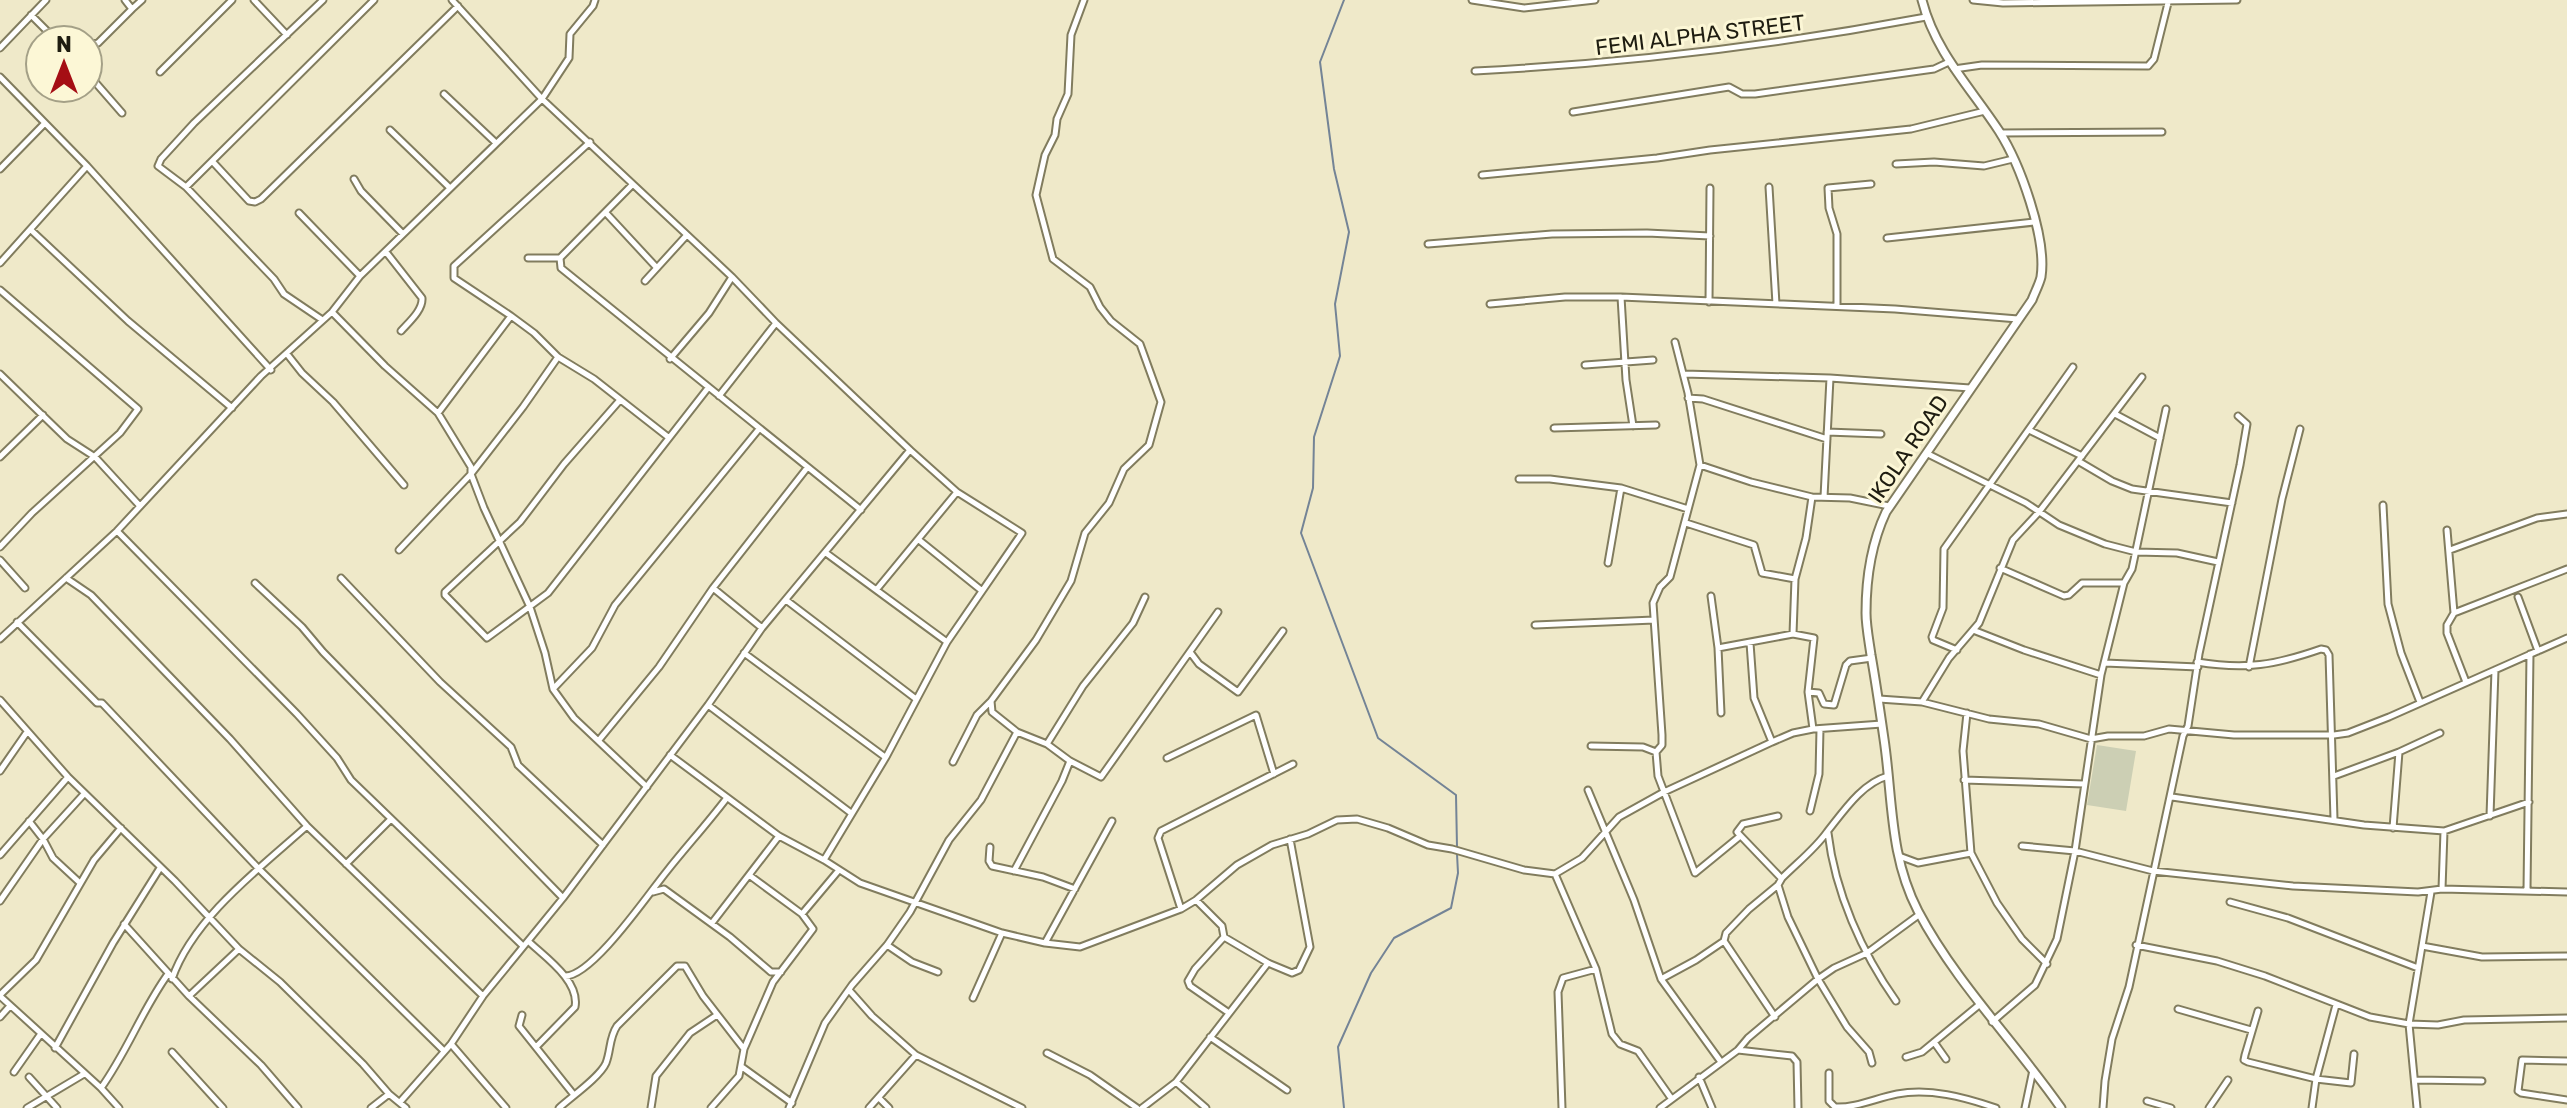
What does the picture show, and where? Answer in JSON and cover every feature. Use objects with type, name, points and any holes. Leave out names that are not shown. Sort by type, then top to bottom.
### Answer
[{"type":"street","points":[[0,47],[31,15],[38,3],[46,0]]},
{"type":"street","points":[[125,0],[132,9]]},
{"type":"street","points":[[104,37],[142,0]]},
{"type":"street","points":[[160,72],[232,0]]},
{"type":"street","points":[[254,0],[287,35]]},
{"type":"street","points":[[321,319],[284,294],[274,279],[186,187],[158,166],[194,123],[323,0]]},
{"type":"street","points":[[186,187],[374,0]]},
{"type":"street","points":[[452,0],[542,99],[910,450],[957,492],[1022,533],[947,642],[886,757],[824,860]]},
{"type":"street","points":[[0,639],[117,531],[261,376],[332,312],[360,276],[542,99],[569,58],[570,34],[595,0]]},
{"type":"street","points":[[953,762],[977,715],[1036,640],[1071,581],[1085,533],[1109,503],[1124,469],[1149,445],[1161,402],[1140,344],[1111,321],[1090,287],[1053,259],[1036,195],[1045,155],[1068,94],[1071,35],[1084,0]]},
{"type":"street","points":[[1472,0],[1524,8],[1595,0]]},
{"type":"street","name":"IKOLA ROAD","points":[[1922,0],[1926,17],[1951,66],[2001,133],[2013,159],[2041,246],[2040,279],[2032,300],[1889,506],[1874,541],[1867,583],[1866,617],[1897,856],[1903,880],[1920,914],[1979,1005],[2034,1069],[2061,1108]]},
{"type":"street","points":[[1973,0],[2003,3],[2237,0]]},
{"type":"street","points":[[1573,112],[1729,87],[1742,94],[1771,93],[1951,66],[2148,66],[2154,59],[2168,3]]},
{"type":"street","points":[[212,161],[249,201],[261,199],[458,6]]},
{"type":"street","points":[[31,15],[40,24]]},
{"type":"street","name":"FEMI ALPHA STREET","points":[[1475,71],[1587,65],[1741,47],[1926,17]]},
{"type":"street","points":[[0,77],[87,166],[271,370]]},
{"type":"street","points":[[104,92],[122,113]]},
{"type":"street","points":[[444,94],[496,143]]},
{"type":"street","points":[[1482,175],[1911,129],[1985,111]]},
{"type":"street","points":[[0,169],[45,123]]},
{"type":"street","points":[[390,130],[450,188]]},
{"type":"street","points":[[2001,133],[2162,132]]},
{"type":"street","points":[[590,142],[454,266],[454,278],[534,333],[558,357],[594,379],[668,437]]},
{"type":"street","points":[[1896,164],[1934,162],[1984,166],[2013,159]]},
{"type":"street","points":[[0,263],[87,166]]},
{"type":"street","points":[[354,179],[361,191],[403,234]]},
{"type":"street","points":[[1837,306],[1837,234],[1829,208],[1828,188],[1871,184]]},
{"type":"street","points":[[528,258],[560,258],[632,185]]},
{"type":"street","points":[[1769,187],[1776,304]]},
{"type":"street","points":[[1709,302],[1710,188]]},
{"type":"street","points":[[299,213],[360,276]]},
{"type":"street","points":[[605,213],[657,268]]},
{"type":"street","points":[[1887,238],[2035,222]]},
{"type":"street","points":[[31,230],[128,321],[232,408]]},
{"type":"street","points":[[1428,244],[1552,234],[1710,236]]},
{"type":"street","points":[[645,281],[686,236]]},
{"type":"street","points":[[386,252],[422,298],[418,310],[401,331]]},
{"type":"street","points":[[560,258],[561,268],[861,510]]},
{"type":"street","points":[[670,359],[709,313],[732,277]]},
{"type":"street","points":[[0,290],[138,409],[131,421],[0,547]]},
{"type":"street","points":[[1490,304],[1565,297],[1621,297],[1837,306],[2018,319]]},
{"type":"street","points":[[1621,297],[1626,380],[1633,426]]},
{"type":"street","points":[[332,312],[385,366],[438,413],[471,467],[471,474],[499,543],[530,607],[553,689],[574,718],[647,787]]},
{"type":"street","points":[[438,413],[511,316]]},
{"type":"street","points":[[719,396],[778,326]]},
{"type":"street","points":[[1675,342],[1684,374],[1700,465],[1670,577],[1656,595],[1654,620],[1662,745],[1656,752],[1658,776],[1695,873],[1739,837]]},
{"type":"street","points":[[287,354],[404,485]]},
{"type":"street","points":[[399,550],[471,474],[558,357]]},
{"type":"street","points":[[1585,365],[1653,360]]},
{"type":"street","points":[[1957,650],[1932,637],[1943,608],[1944,549],[2073,367]]},
{"type":"street","points":[[0,374],[67,439],[95,457],[139,505]]},
{"type":"street","points":[[1684,374],[1830,378],[1971,388]]},
{"type":"street","points":[[1922,702],[1949,658],[1985,610],[2013,540],[2039,512],[2142,377]]},
{"type":"street","points":[[1824,497],[1830,378]]},
{"type":"street","points":[[620,400],[564,464],[520,522],[461,575],[445,595],[487,638],[548,593],[708,388]]},
{"type":"street","points":[[1688,398],[1703,399],[1827,435],[1881,434]]},
{"type":"street","points":[[1992,1022],[2028,994],[2047,964],[2057,939],[2075,851],[2101,675],[2124,583],[2129,578],[2136,552],[2166,409]]},
{"type":"street","points":[[2115,414],[2160,438]]},
{"type":"street","points":[[0,457],[43,415]]},
{"type":"street","points":[[2103,1108],[2112,1039],[2129,987],[2136,945],[2194,700],[2198,664],[2247,424],[2238,416]]},
{"type":"street","points":[[1554,428],[1656,425]]},
{"type":"street","points":[[553,689],[592,648],[615,605],[759,429]]},
{"type":"street","points":[[2249,667],[2282,499],[2300,429]]},
{"type":"street","points":[[2029,430],[2112,481],[2132,489],[2232,503]]},
{"type":"street","points":[[400,1102],[451,1044],[483,996],[563,898],[762,628],[910,450]]},
{"type":"street","points":[[1928,454],[2059,525],[2105,544],[2136,552],[2177,553],[2218,562]]},
{"type":"street","points":[[1700,465],[1812,497],[1861,499],[1889,506]]},
{"type":"street","points":[[599,740],[659,667],[713,588],[807,468]]},
{"type":"street","points":[[1519,479],[1550,479],[1621,488],[1688,509]]},
{"type":"street","points":[[1608,563],[1621,488]]},
{"type":"street","points":[[877,589],[957,492]]},
{"type":"street","points":[[1793,634],[1795,579],[1806,538],[1812,497]]},
{"type":"street","points":[[2383,505],[2388,604],[2401,653],[2420,702]]},
{"type":"street","points":[[2450,550],[2537,518],[2567,514]]},
{"type":"street","points":[[1686,523],[1754,545],[1762,573],[1795,579]]},
{"type":"street","points":[[2447,530],[2454,613],[2447,625],[2447,633],[2466,682]]},
{"type":"street","points":[[117,531],[297,714],[337,758],[351,780],[526,944],[565,976],[576,999],[575,1007],[537,1046]]},
{"type":"street","points":[[919,540],[981,590]]},
{"type":"street","points":[[826,553],[947,642]]},
{"type":"street","points":[[0,560],[25,588]]},
{"type":"street","points":[[2000,568],[2064,596],[2082,583],[2124,583]]},
{"type":"street","points":[[2454,613],[2567,569]]},
{"type":"street","points":[[66,578],[91,595],[188,695],[307,826],[483,996]]},
{"type":"street","points":[[341,578],[440,682],[511,747],[518,765],[603,845]]},
{"type":"street","points":[[255,583],[302,627],[563,898]]},
{"type":"street","points":[[713,588],[762,628]]},
{"type":"street","points":[[1711,596],[1718,648],[1721,713]]},
{"type":"street","points":[[1047,744],[1083,686],[1133,623],[1145,597]]},
{"type":"street","points":[[2518,597],[2538,651]]},
{"type":"street","points":[[786,600],[916,699]]},
{"type":"street","points":[[991,701],[992,712],[1017,732],[1047,744],[1070,761],[1101,777],[1218,612]]},
{"type":"street","points":[[1535,625],[1654,620]]},
{"type":"street","points":[[17,622],[97,703],[102,703],[259,869],[443,1050]]},
{"type":"street","points":[[1973,630],[2101,675]]},
{"type":"street","points":[[1189,651],[1199,664],[1238,692],[1283,631]]},
{"type":"street","points":[[1718,648],[1793,634],[1814,638],[1808,692],[1813,729]]},
{"type":"street","points":[[1878,699],[1922,702],[1989,719],[2039,724],[2091,739],[2144,736],[2169,729],[2234,735],[2334,735],[2348,733],[2567,638]]},
{"type":"street","points":[[1750,643],[1754,698],[1772,742]]},
{"type":"street","points":[[2105,663],[2249,667],[2284,662],[2326,650],[2329,655],[2334,735],[2334,819]]},
{"type":"street","points":[[744,653],[886,757]]},
{"type":"street","points":[[2527,890],[2530,654]]},
{"type":"street","points":[[1808,692],[1819,693],[1824,704],[1834,705],[1846,665],[1850,661],[1872,658]]},
{"type":"street","points":[[2490,816],[2495,670]]},
{"type":"street","points":[[0,700],[84,794],[239,949],[280,982],[406,1108]]},
{"type":"street","points":[[708,705],[851,813]]},
{"type":"street","points":[[1967,713],[1963,751],[1971,853],[1997,903],[2028,948],[2047,964]]},
{"type":"street","points":[[1167,758],[1256,715],[1274,774]]},
{"type":"street","points":[[670,755],[779,836],[860,883],[1002,933],[1080,947],[1181,909],[1237,865],[1272,845],[1308,834],[1337,820],[1357,819],[1428,845],[1524,870],[1555,874],[1582,858],[1619,817],[1664,792],[1772,742],[1813,729],[1882,724]]},
{"type":"street","points":[[1810,811],[1819,774],[1820,729]]},
{"type":"street","points":[[0,771],[27,732]]},
{"type":"street","points":[[742,1067],[790,1105],[825,1023],[918,904],[949,840],[981,800],[1017,732]]},
{"type":"street","points":[[2334,776],[2440,733]]},
{"type":"street","points":[[1591,746],[1643,747],[1656,752]]},
{"type":"street","points":[[2393,828],[2399,752]]},
{"type":"street","points":[[1014,871],[1070,761]]},
{"type":"street","points":[[1181,909],[1159,834],[1293,764]]},
{"type":"street","points":[[1661,979],[1724,941],[1726,933],[1778,885],[1828,832],[1845,808],[1872,784],[1888,776]]},
{"type":"street","points":[[0,855],[68,777]]},
{"type":"street","points":[[1964,780],[2084,784]]},
{"type":"street","points":[[1588,790],[1661,979],[1721,1062]]},
{"type":"street","points":[[0,901],[43,839],[84,794]]},
{"type":"street","points":[[2172,797],[2393,828],[2444,831],[2529,802]]},
{"type":"street","points":[[565,976],[572,976],[587,967],[727,799]]},
{"type":"street","points":[[1778,816],[1743,824],[1737,832],[1782,878]]},
{"type":"street","points":[[346,864],[391,819]]},
{"type":"street","points":[[29,821],[53,858],[80,883]]},
{"type":"street","points":[[1045,943],[1112,821]]},
{"type":"street","points":[[101,1088],[118,1065],[156,991],[170,976],[187,946],[259,869],[307,826]]},
{"type":"street","points":[[119,1108],[0,996],[36,960],[94,860],[121,828]]},
{"type":"street","points":[[2442,889],[2444,831]]},
{"type":"street","points":[[1828,832],[1830,853],[1842,892],[1876,972],[1896,1001]]},
{"type":"street","points":[[712,923],[779,836]]},
{"type":"street","points":[[1196,900],[1222,926],[1224,937],[1268,963],[1296,973],[1310,947],[1290,839]]},
{"type":"street","points":[[2022,846],[2075,851],[2153,871],[2293,886],[2431,892],[2442,889],[2567,892]]},
{"type":"street","points":[[990,847],[990,865],[1043,877],[1076,889]]},
{"type":"street","points":[[1897,856],[1918,863],[1971,853]]},
{"type":"street","points":[[55,1048],[124,924],[160,868]]},
{"type":"street","points":[[802,914],[839,870]]},
{"type":"street","points":[[1555,874],[1596,969],[1615,1039],[1638,1051],[1671,1098]]},
{"type":"street","points":[[711,1108],[736,1080],[742,1067],[744,1049],[773,982],[813,933],[813,925],[802,914],[749,875]]},
{"type":"street","points":[[661,880],[664,889],[712,923],[771,972],[773,982]]},
{"type":"street","points":[[1778,885],[1788,917],[1818,979],[1847,1027],[1869,1052],[1872,1063]]},
{"type":"street","points":[[652,892],[664,889]]},
{"type":"street","points":[[2417,1108],[2409,1024],[2431,892]]},
{"type":"street","points":[[2230,902],[2288,918],[2418,968]]},
{"type":"street","points":[[1660,1108],[1738,1050],[1818,979],[1867,953],[1920,914]]},
{"type":"street","points":[[124,924],[189,996],[261,1065],[298,1108]]},
{"type":"street","points":[[973,998],[1002,933]]},
{"type":"street","points":[[1224,937],[1188,981],[1190,986],[1229,1013]]},
{"type":"street","points":[[1724,941],[1775,1017]]},
{"type":"street","points":[[887,945],[912,962],[938,972]]},
{"type":"street","points":[[2136,945],[2240,968],[2370,1017],[2409,1024],[2567,1018]]},
{"type":"street","points":[[2422,946],[2482,957],[2567,956]]},
{"type":"street","points":[[189,996],[239,949]]},
{"type":"street","points":[[1047,1053],[1090,1075],[1140,1108],[1176,1082],[1268,963]]},
{"type":"street","points":[[559,1108],[604,1066],[617,1026],[677,966],[685,966],[744,1049]]},
{"type":"street","points":[[1562,1108],[1560,981],[1596,969]]},
{"type":"street","points":[[771,972],[781,972]]},
{"type":"street","points":[[849,990],[872,1016],[916,1055],[1022,1108]]},
{"type":"street","points":[[1906,1057],[1922,1052],[1979,1005]]},
{"type":"street","points":[[2312,1108],[2316,1079],[2336,1005]]},
{"type":"street","points":[[0,1017],[9,1007]]},
{"type":"street","points":[[2178,1009],[2251,1030]]},
{"type":"street","points":[[2258,1011],[2244,1060],[2316,1079],[2352,1082],[2354,1054]]},
{"type":"street","points":[[522,1015],[519,1026],[574,1095]]},
{"type":"street","points":[[651,1108],[656,1076],[690,1033],[717,1015]]},
{"type":"street","points":[[14,1072],[40,1035]]},
{"type":"street","points":[[1210,1037],[1287,1090]]},
{"type":"street","points":[[1934,1042],[1946,1059]]},
{"type":"street","points":[[451,1044],[506,1108]]},
{"type":"street","points":[[1738,1050],[1792,1056],[1797,1062],[1798,1108]]},
{"type":"street","points":[[172,1052],[223,1108]]},
{"type":"street","points":[[869,1108],[916,1055]]},
{"type":"street","points":[[2567,1061],[2526,1059],[2520,1065],[2517,1087],[2521,1093],[2567,1100]]},
{"type":"street","points":[[2025,1108],[2034,1069]]},
{"type":"street","points":[[1829,1073],[1829,1101],[1835,1107],[1862,1104],[1898,1094],[1945,1093],[1996,1108]]},
{"type":"street","points":[[27,1108],[84,1074]]},
{"type":"street","points":[[29,1077],[57,1108]]},
{"type":"street","points":[[1699,1077],[1712,1108]]},
{"type":"street","points":[[2209,1108],[2228,1080]]},
{"type":"street","points":[[2415,1080],[2482,1081]]},
{"type":"street","points":[[1176,1082],[1206,1108]]},
{"type":"street","points":[[371,1108],[389,1094]]},
{"type":"street","points":[[879,1098],[889,1108]]},
{"type":"street","points":[[2147,1101],[2171,1108]]},
{"type":"green space","points":[[2097,745],[2136,751],[2126,811],[2087,805]]},
{"type":"waterway","points":[[1344,0],[1320,62],[1334,169],[1349,232],[1335,304],[1340,356],[1314,437],[1313,488],[1301,533],[1378,738],[1456,795],[1457,847]]},
{"type":"waterway","points":[[1344,1108],[1338,1047],[1371,973],[1394,938],[1451,908],[1458,873],[1457,854]]}]
